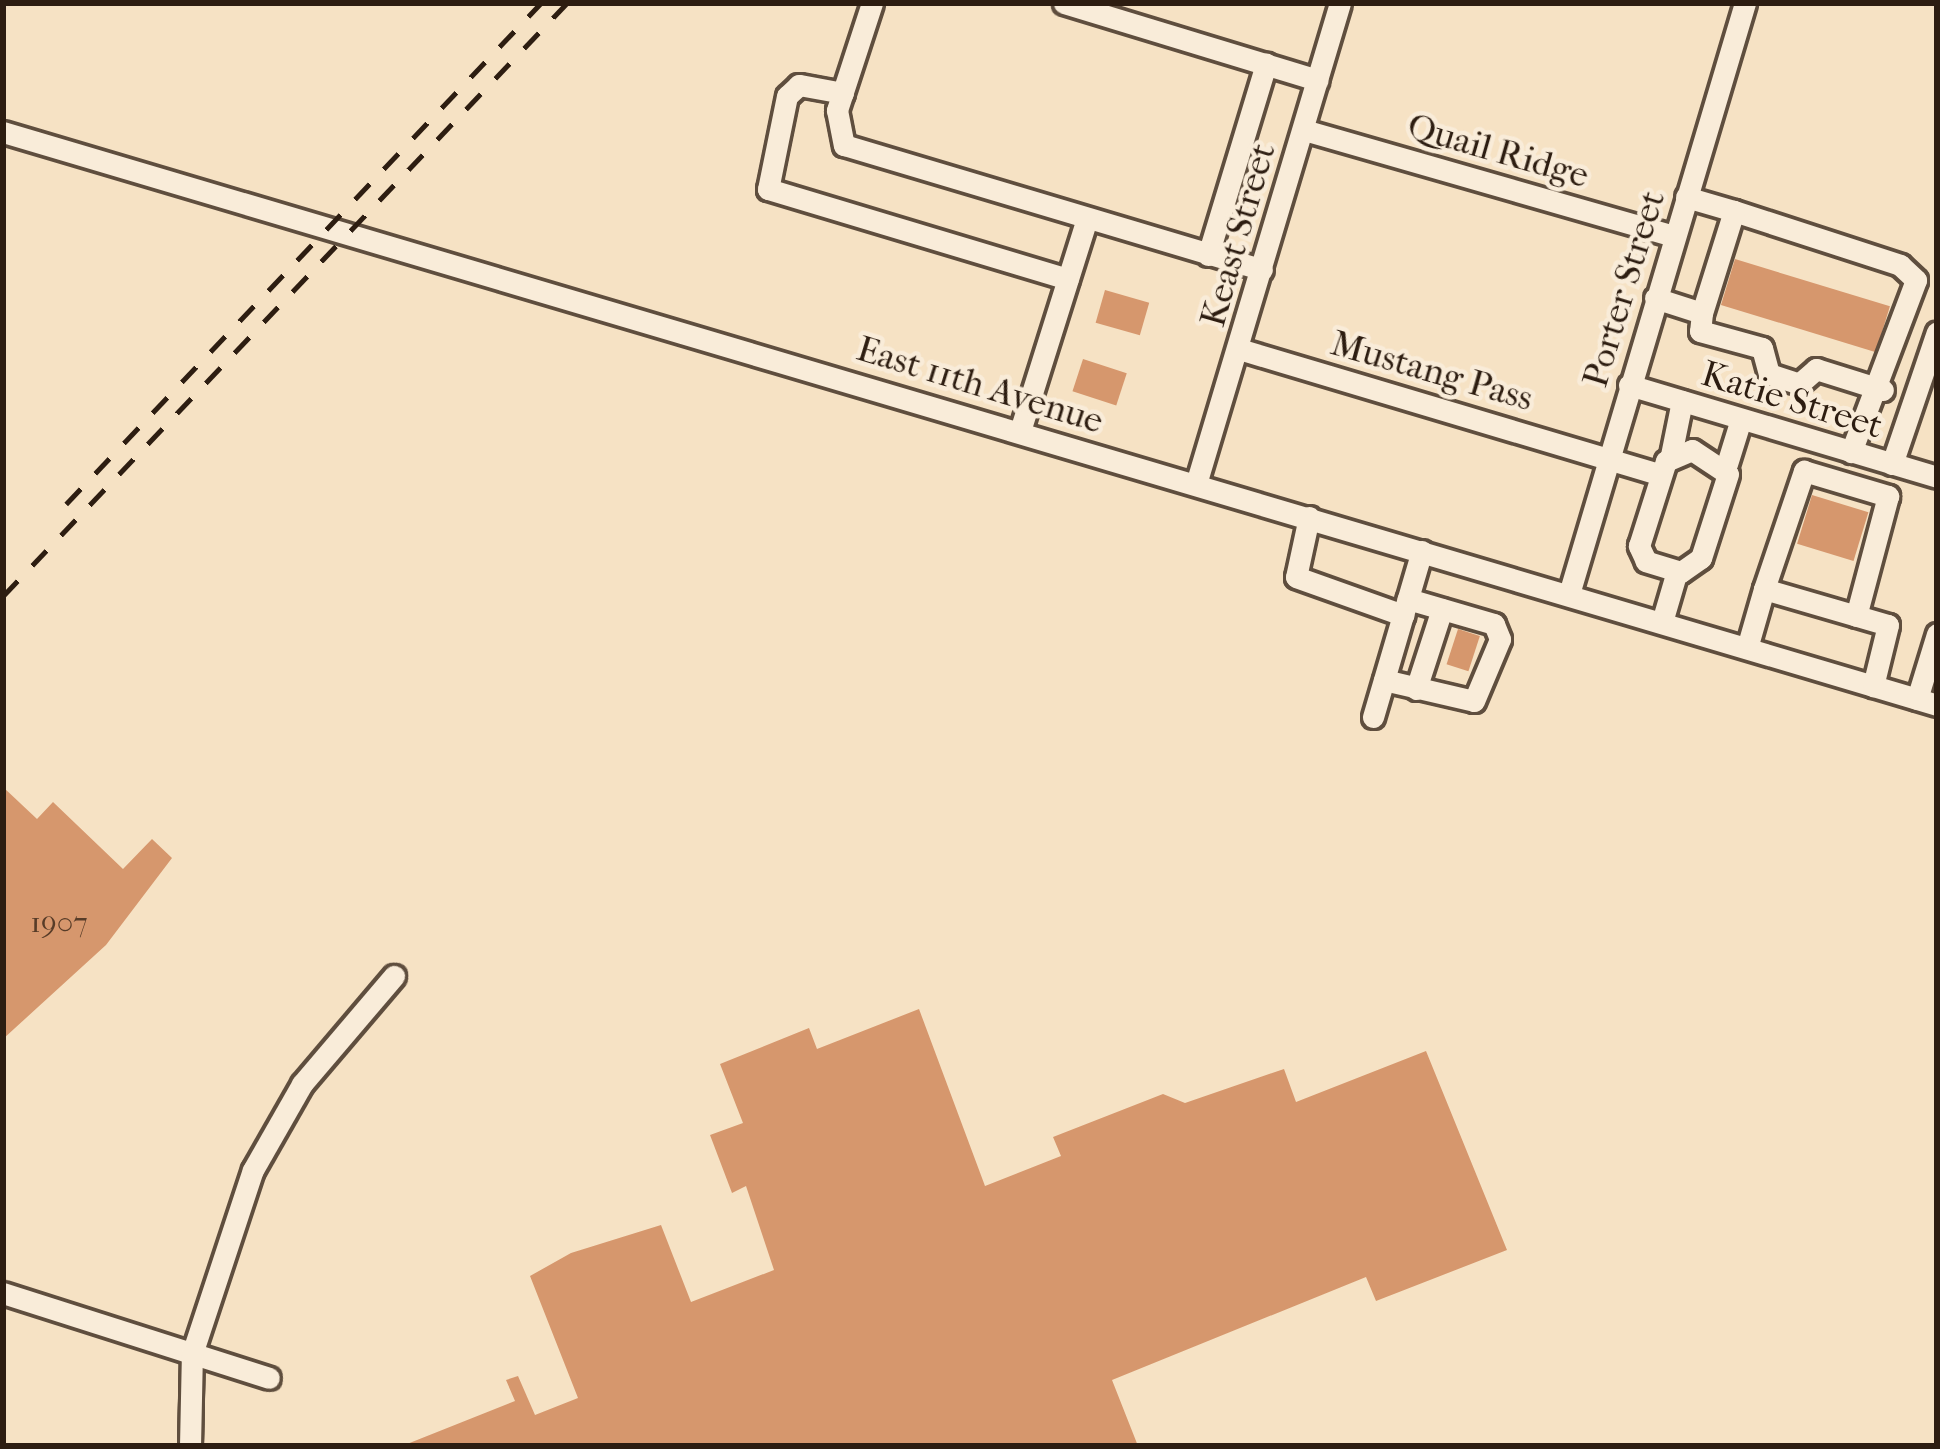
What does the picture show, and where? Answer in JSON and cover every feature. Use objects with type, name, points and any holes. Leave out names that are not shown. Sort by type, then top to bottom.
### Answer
[{"type":"street","points":[[872,3],[834,126],[844,145],[1262,270]]},
{"type":"street","points":[[1064,3],[1318,80]]},
{"type":"street","name":"Keast Street","points":[[1196,484],[1340,3]]},
{"type":"street","name":"Porter Street","points":[[1569,594],[1745,3]]},
{"type":"street","points":[[1208,255],[1265,64]]},
{"type":"street","points":[[843,93],[799,85],[787,96],[768,189],[1068,280]]},
{"type":"street","name":"Quail Ridge","points":[[1304,130],[1674,236]]},
{"type":"street","name":"East 11th Avenue","points":[[3,132],[1927,702]]},
{"type":"street","points":[[1686,197],[1900,265],[1916,280],[1882,390],[1851,452]]},
{"type":"street","points":[[1733,211],[1700,331],[1762,348],[1769,374],[1799,384],[1816,369],[1882,390]]},
{"type":"street","points":[[1020,431],[1087,219]]},
{"type":"street","points":[[1655,298],[1702,313]]},
{"type":"street","points":[[1892,464],[1930,364],[1937,332]]},
{"type":"street","name":"Mustang Pass","points":[[1239,349],[1607,456],[1665,465],[1692,450],[1726,464]]},
{"type":"street","name":"Katie Street","points":[[1629,386],[1937,477]]},
{"type":"street","points":[[1677,571],[1639,552],[1682,401]]},
{"type":"street","points":[[1662,622],[1677,571],[1702,559],[1741,419]]},
{"type":"street","points":[[1747,648],[1804,471],[1888,496],[1856,616]]},
{"type":"street","points":[[1309,517],[1296,577],[1405,607],[1442,609],[1494,624],[1500,639],[1474,701],[1384,680]]},
{"type":"street","points":[[1373,717],[1422,550]]},
{"type":"street","points":[[1764,589],[1888,625],[1873,686]]},
{"type":"street","points":[[1416,689],[1442,609]]},
{"type":"street","points":[[1927,702],[1937,634]]},
{"type":"street","points":[[190,1446],[193,1354],[213,1272],[277,1124],[394,976]]},
{"type":"street","points":[[3,1293],[269,1378]]},
{"type":"building","points":[[1735,259],[1890,306],[1876,352],[1721,305]]},
{"type":"building","points":[[1105,290],[1149,303],[1140,335],[1096,323]]},
{"type":"building","points":[[1083,359],[1127,373],[1116,406],[1072,391]]},
{"type":"building","points":[[1812,495],[1868,512],[1854,561],[1797,544]]},
{"type":"building","points":[[1458,629],[1480,636],[1468,671],[1447,664]]},
{"type":"building","points":[[3,787],[37,819],[53,802],[123,869],[152,839],[172,858],[106,945],[3,1039]]},
{"type":"building","points":[[919,1009],[985,1186],[1061,1156],[1053,1137],[1163,1094],[1185,1103],[1284,1069],[1296,1102],[1426,1051],[1507,1250],[1376,1301],[1366,1277],[1112,1380],[1138,1446],[402,1446],[515,1401],[506,1380],[518,1376],[535,1415],[578,1398],[530,1276],[571,1253],[661,1225],[691,1302],[774,1270],[746,1186],[732,1193],[710,1135],[743,1123],[720,1064],[809,1028],[817,1049]]},
{"type":"railway","points":[[66,504],[541,3]]},
{"type":"railway","points":[[3,596],[567,3]]}]
